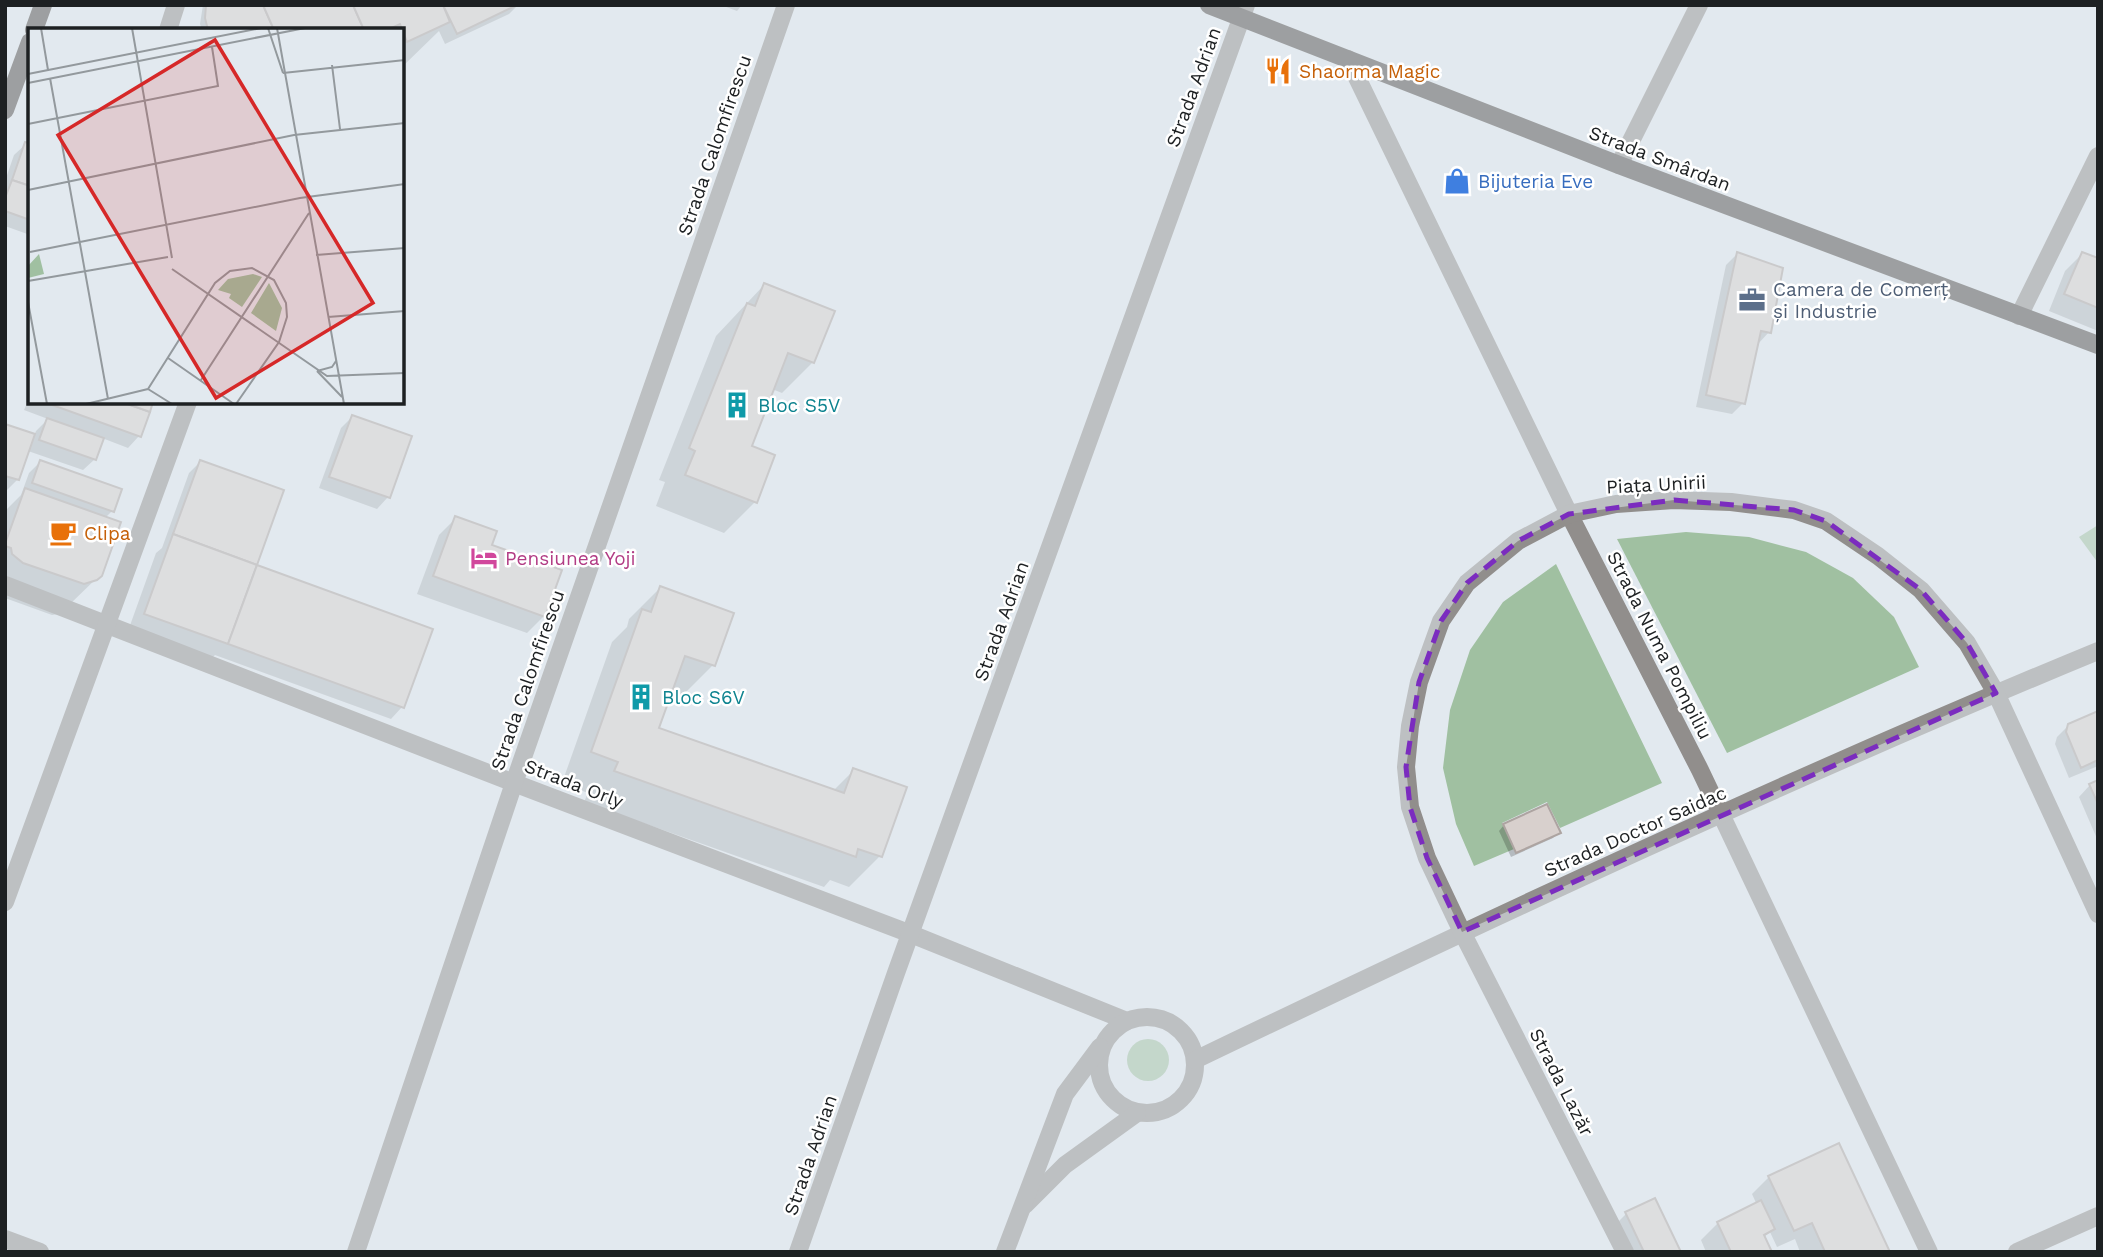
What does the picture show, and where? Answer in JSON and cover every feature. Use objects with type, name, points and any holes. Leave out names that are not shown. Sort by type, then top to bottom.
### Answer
[{"type":"main road","points":[[35,28],[43,5]]},
{"type":"main road","name":"Strada Smârdan","points":[[1209,5],[1244,11],[1348,59],[1619,165],[2098,345]]},
{"type":"main road","points":[[5,110],[28,49]]},
{"type":"street","points":[[169,28],[176,5]]},
{"type":"street","name":"Strada Calomfirescu","points":[[356,1252],[514,783],[786,5]]},
{"type":"street","points":[[1619,165],[1699,5]]},
{"type":"street","name":"Strada Adrian","points":[[798,1252],[1244,11]]},
{"type":"street","name":"Strada Numa Pompiliu","points":[[1348,59],[1569,514],[1721,815],[1929,1252]]},
{"type":"street","points":[[2019,316],[2098,156]]},
{"type":"street","points":[[5,902],[187,404]]},
{"type":"street","name":"Piața Unirii","points":[[1462,932],[1427,858],[1410,807],[1406,767],[1410,726],[1419,682],[1441,621],[1467,583],[1518,541],[1569,514],[1616,504],[1674,500],[1731,502],[1794,510],[1826,521],[1878,556],[1921,590],[1966,643],[1996,693],[2098,914]]},
{"type":"street","name":"Strada Orly","points":[[5,585],[911,934],[1127,1021]]},
{"type":"street","name":"Strada Doctor Saidac","points":[[1195,1060],[1462,932],[1996,693],[2098,651]]},
{"type":"street","name":"Strada Lazăr","points":[[1462,932],[1625,1252]]},
{"type":"street","points":[[1005,1252],[1065,1094],[1114,1029],[1127,1021],[1157,1017],[1183,1032],[1191,1045],[1195,1060],[1189,1089],[1179,1101],[1166,1110],[1152,1114],[1137,1113],[1122,1107],[1110,1098],[1102,1085],[1098,1070],[1099,1055],[1105,1041]]},
{"type":"street","points":[[1020,1210],[1065,1165],[1137,1113]]},
{"type":"street","points":[[2017,1252],[2098,1216]]},
{"type":"street","points":[[5,1239],[40,1252]]},
{"type":"highlighted area","points":[[1674,500],[1794,510],[1826,521],[1921,590],[1967,643],[1996,693],[1462,932],[1427,858],[1410,807],[1406,767],[1419,682],[1441,621],[1467,583],[1518,541],[1569,514]]},
{"type":"green space","points":[[2098,525],[2098,563],[2079,537]]},
{"type":"green space","points":[[1686,532],[1749,537],[1806,552],[1853,578],[1894,617],[1919,667],[1727,753],[1617,539]]},
{"type":"green space","points":[[1556,564],[1662,783],[1560,828],[1547,802],[1502,823],[1514,849],[1474,866],[1456,824],[1443,768],[1450,710],[1470,650],[1503,602]]},
{"type":"green space","points":[[1148,1039],[1163,1045],[1169,1060],[1163,1075],[1148,1081],[1133,1075],[1127,1060],[1133,1045]]},
{"type":"building","points":[[206,5],[263,5],[273,28],[208,28]]},
{"type":"building","points":[[263,5],[353,5],[363,28],[273,28]]},
{"type":"building","points":[[353,5],[443,5],[450,22],[407,42],[404,28],[400,24],[391,28],[363,28]]},
{"type":"building","points":[[443,5],[517,5],[457,34]]},
{"type":"building","points":[[25,142],[28,143],[28,185],[12,180]]},
{"type":"building","points":[[12,180],[28,185],[28,219],[5,211],[5,198]]},
{"type":"building","name":"Camera de Comerț și Industrie","points":[[1737,252],[1783,268],[1771,333],[1761,331],[1745,404],[1706,395]]},
{"type":"building","points":[[2082,252],[2098,258],[2098,308],[2064,294]]},
{"type":"building","name":"Bloc S5V","points":[[764,283],[835,311],[814,363],[788,353],[752,446],[775,455],[757,503],[685,475],[695,451],[689,448],[747,303],[755,306]]},
{"type":"building","points":[[50,404],[128,404],[150,412],[141,437]]},
{"type":"building","points":[[128,404],[152,404],[150,412]]},
{"type":"building","points":[[352,415],[412,436],[390,498],[329,477]]},
{"type":"building","points":[[47,418],[104,438],[96,460],[39,440]]},
{"type":"building","points":[[5,424],[35,434],[19,480],[5,476]]},
{"type":"building","points":[[40,460],[122,489],[114,512],[32,483]]},
{"type":"building","points":[[200,460],[284,490],[257,565],[173,534]]},
{"type":"building","name":"Clipa","points":[[25,488],[121,522],[102,576],[84,584],[23,563],[12,554],[11,548],[5,546]]},
{"type":"building","name":"Pensiunea Yoji","points":[[455,516],[497,531],[492,545],[562,570],[545,617],[433,576]]},
{"type":"building","points":[[173,534],[257,565],[228,644],[144,614]]},
{"type":"building","points":[[257,565],[433,629],[404,708],[228,644]]},
{"type":"building","name":"Bloc S6V","points":[[660,586],[734,613],[715,666],[685,656],[659,728],[844,793],[853,768],[907,787],[882,857],[858,849],[856,857],[614,771],[618,762],[591,752],[642,609],[651,612]]},
{"type":"building","points":[[2098,711],[2098,760],[2081,768],[2066,732],[2068,724]]},
{"type":"building","points":[[2098,780],[2098,804],[2089,784]]},
{"type":"building","points":[[1547,804],[1561,833],[1516,853],[1503,824]]},
{"type":"building","points":[[1839,1143],[1890,1252],[1825,1252],[1812,1223],[1794,1231],[1768,1176]]},
{"type":"building","points":[[1655,1198],[1681,1252],[1644,1252],[1625,1212]]},
{"type":"building","points":[[1761,1200],[1775,1229],[1764,1235],[1772,1252],[1731,1252],[1717,1222]]},
{"type":"place","name":"Shaorma Magic","points":[[1278,71]]},
{"type":"place","name":"Bijuteria Eve","points":[[1457,181]]},
{"type":"place","name":"Camera de Comerț și Industrie","points":[[1752,300]]},
{"type":"place","name":"Bloc S5V","points":[[737,405]]},
{"type":"place","name":"Clipa","points":[[63,533]]},
{"type":"place","name":"Pensiunea Yoji","points":[[484,558]]},
{"type":"place","name":"Bloc S6V","points":[[641,697]]}]
